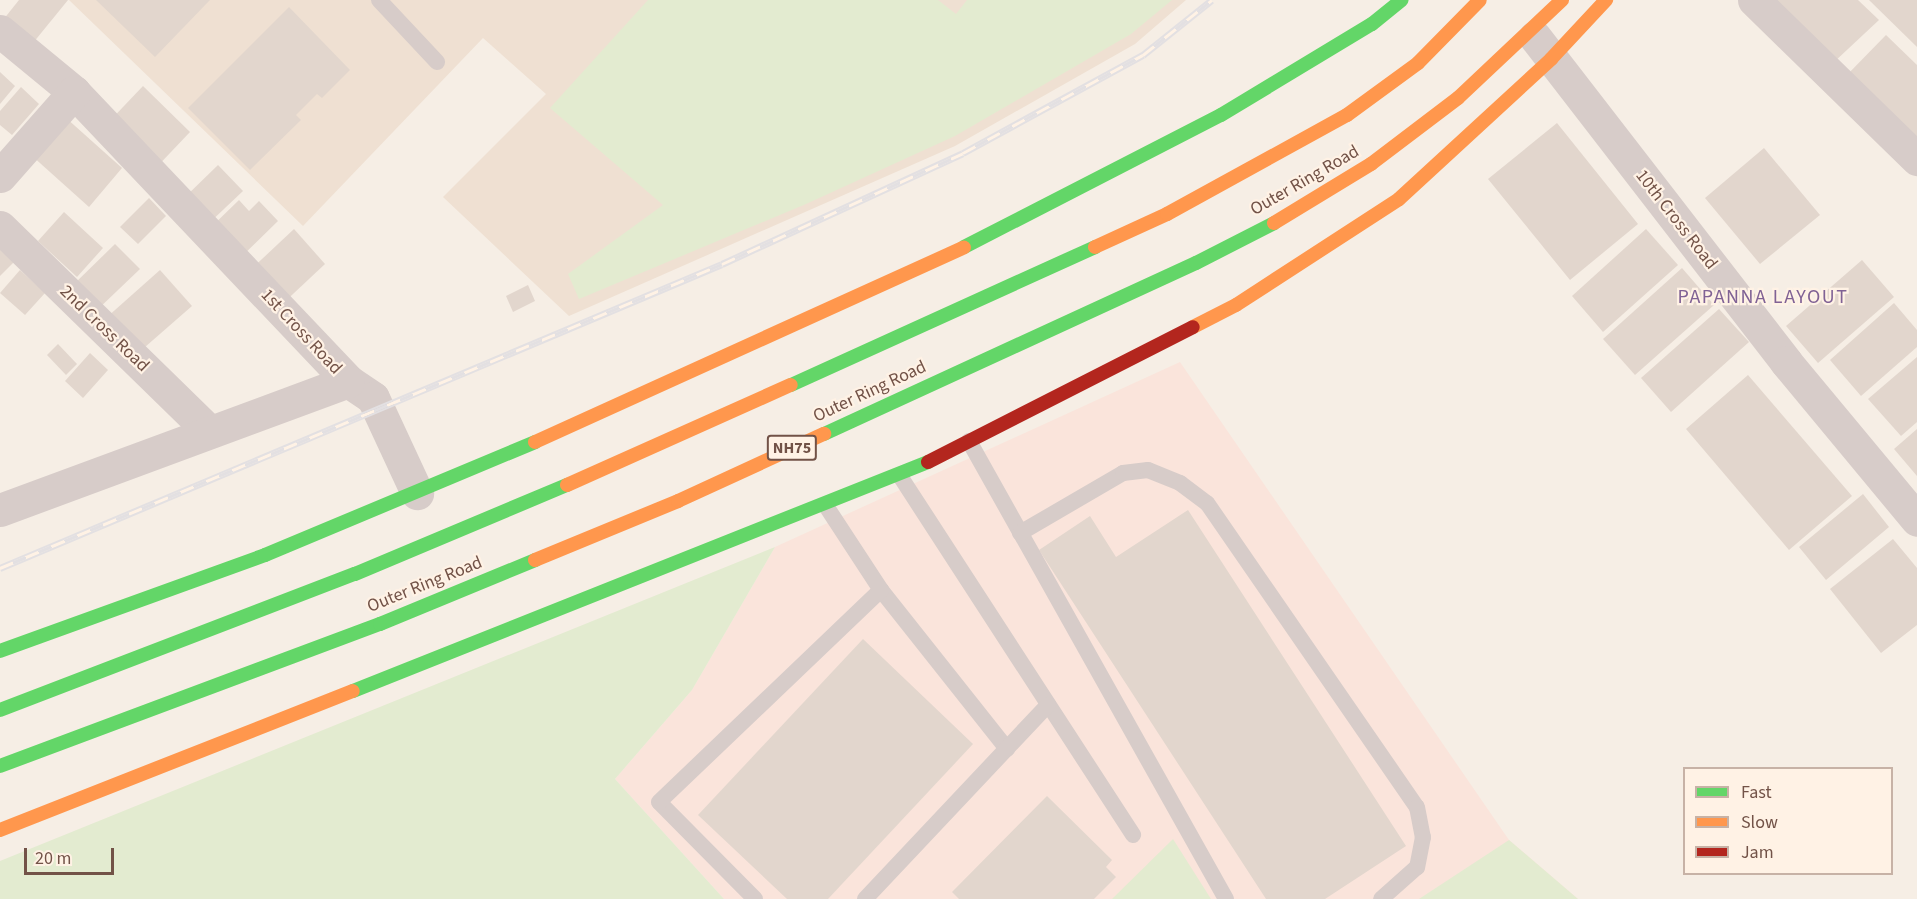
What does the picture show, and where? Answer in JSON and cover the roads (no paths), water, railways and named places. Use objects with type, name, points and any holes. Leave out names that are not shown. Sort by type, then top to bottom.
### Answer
[{"type":"main road","points":[[0,651],[266,555],[417,493],[732,355],[1013,225],[1221,115],[1372,24],[1402,0]]},
{"type":"main road","name":"Outer Ring Road","points":[[0,710],[355,574],[611,467],[1167,214],[1347,115],[1418,63],[1480,0]]},
{"type":"main road","name":"Outer Ring Road","points":[[0,766],[380,624],[678,501],[1196,263],[1283,218],[1371,164],[1458,98],[1532,32],[1562,0]]},
{"type":"main road","points":[[0,830],[900,477],[1236,305],[1399,199],[1551,59],[1606,0]]},
{"type":"street","points":[[1754,0],[1917,159]]},
{"type":"street","name":"1st Cross Road","points":[[0,31],[74,93],[348,381],[0,510]]},
{"type":"street","name":"10th Cross Road","points":[[1532,32],[1786,362],[1917,520]]},
{"type":"street","points":[[0,176],[74,93]]},
{"type":"street","name":"2nd Cross Road","points":[[0,227],[209,431]]},
{"type":"street","points":[[348,381],[373,398],[417,493]]},
{"type":"lane","points":[[379,0],[437,62]]},
{"type":"lane","points":[[969,441],[1226,899]]},
{"type":"lane","points":[[1020,533],[1123,473],[1148,470],[1180,483],[1207,503],[1417,807],[1423,837],[1417,867],[1381,899]]},
{"type":"lane","points":[[900,477],[1133,835]]},
{"type":"lane","points":[[826,506],[882,590],[1007,749]]},
{"type":"lane","points":[[755,899],[659,802],[882,590]]},
{"type":"lane","points":[[864,899],[1048,705]]},
{"type":"railway","points":[[0,568],[722,264],[963,153],[1143,55],[1212,0]]},
{"type":"district","name":"PAPANNA LAYOUT","points":[[1763,297]]}]
